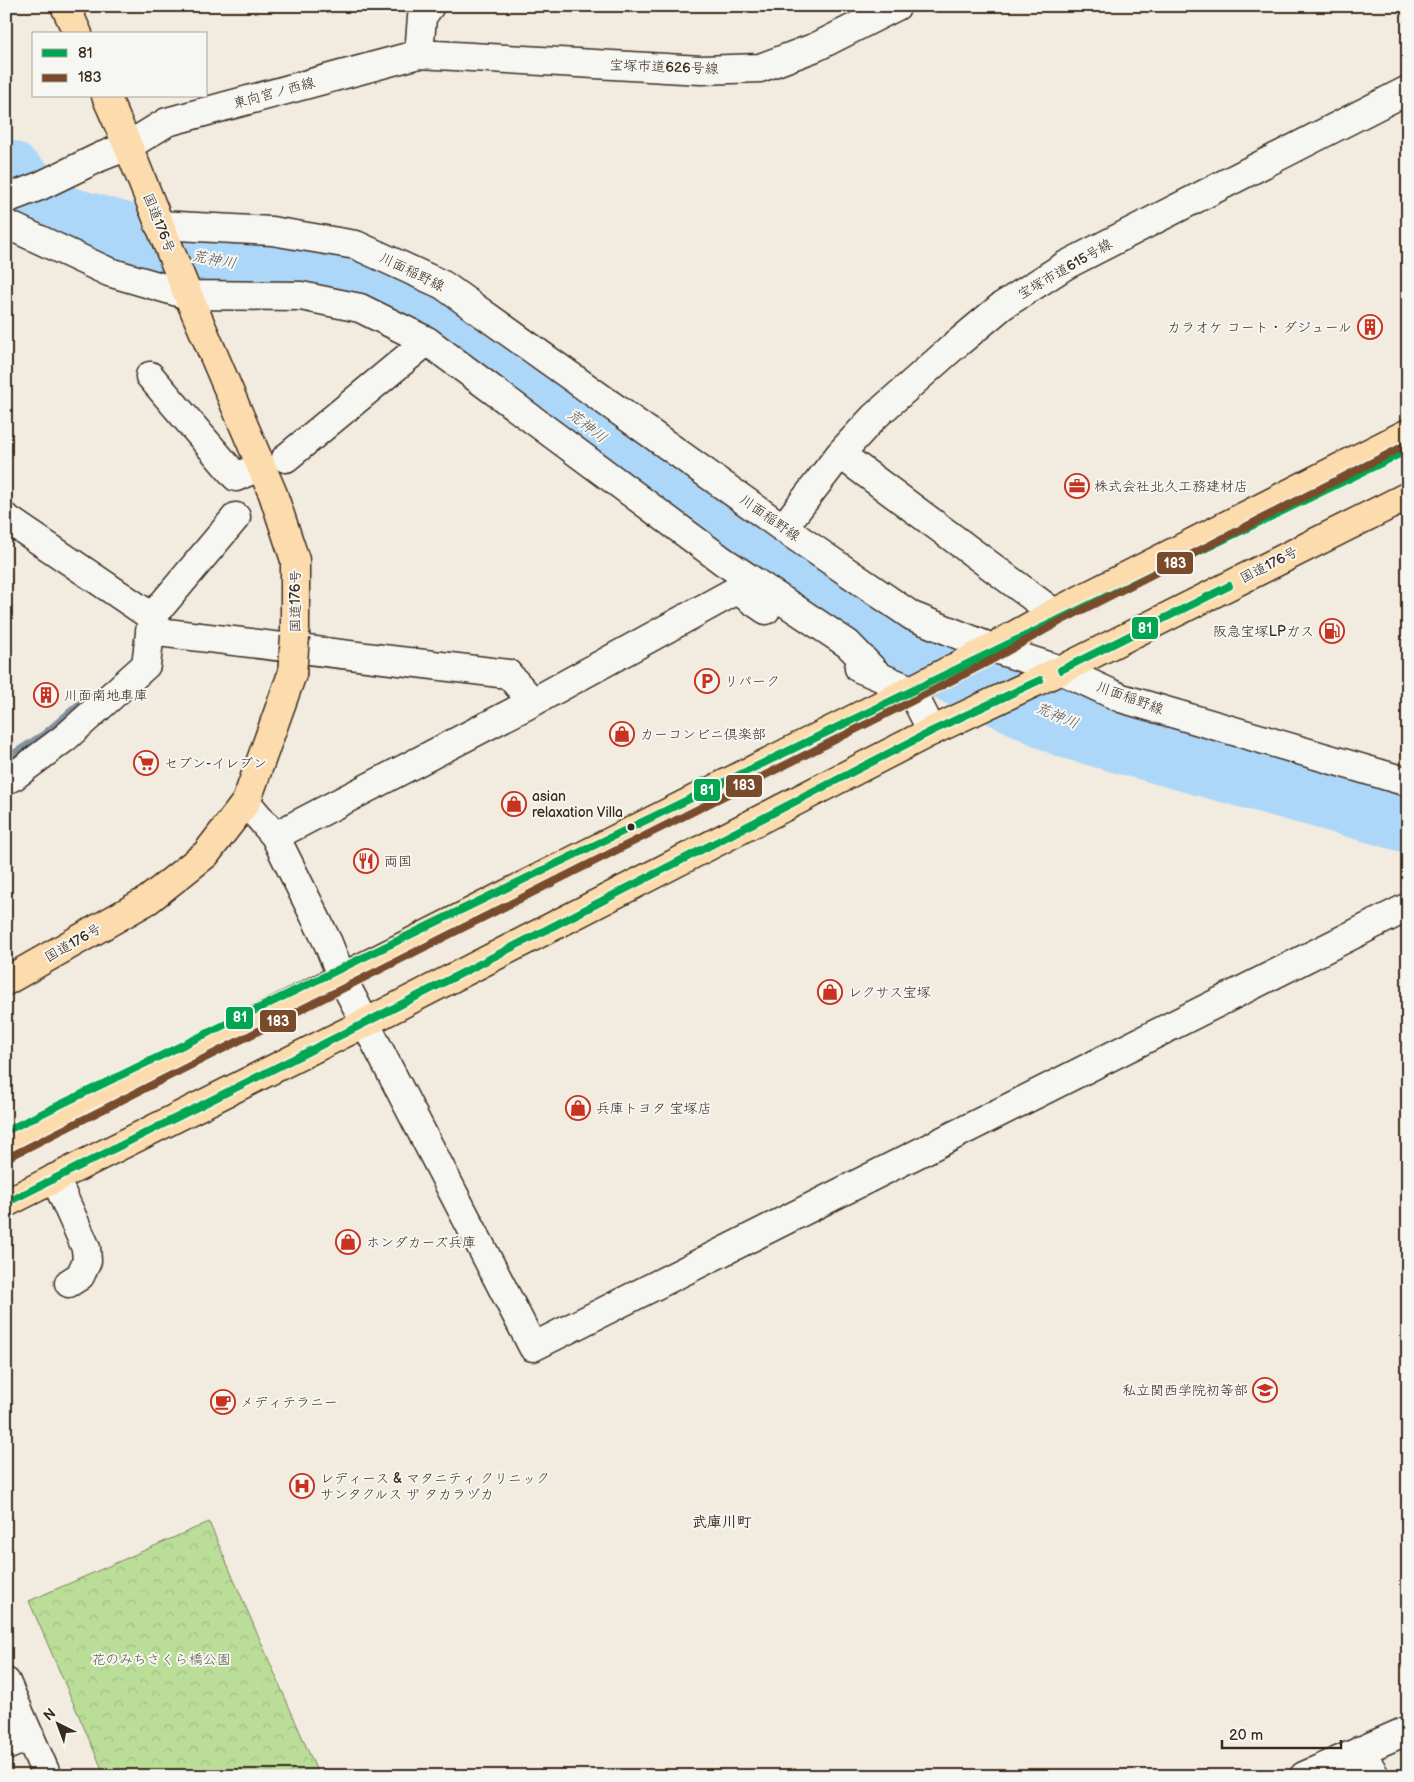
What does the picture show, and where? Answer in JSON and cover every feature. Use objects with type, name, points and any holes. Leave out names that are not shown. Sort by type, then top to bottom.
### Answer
[{"type":"highway","points":[[65,6],[77,32]]},
{"type":"highway","name":"国道176号","points":[[6,982],[148,900],[206,854],[246,802],[292,674],[295,637],[295,560],[273,494],[107,98]]},
{"type":"highway","points":[[6,1147],[921,685],[988,650],[1054,612],[1408,433]]},
{"type":"highway","name":"国道176号","points":[[6,1203],[365,1023],[932,731],[1050,675],[1408,496]]},
{"type":"street","points":[[419,54],[422,17],[430,6]]},
{"type":"street","name":"宝塚市道626号線","points":[[419,54],[701,70],[760,68],[816,47],[897,6]]},
{"type":"street","name":"東向宮ノ西線","points":[[6,200],[128,146],[167,122],[419,54]]},
{"type":"street","name":"宝塚市道615号線","points":[[783,528],[840,454],[874,417],[1002,306],[1066,265],[1408,90]]},
{"type":"street","points":[[6,224],[109,272],[184,285],[301,296],[360,308],[427,341],[723,562],[848,644],[877,674]]},
{"type":"street","name":"川面稲野線","points":[[162,231],[272,231],[356,245],[443,285],[783,528],[912,616],[1050,675],[1121,698],[1408,782]]},
{"type":"street","points":[[286,458],[427,341]]},
{"type":"street","points":[[150,376],[236,476],[261,466]]},
{"type":"street","points":[[840,454],[1054,612]]},
{"type":"street","points":[[6,780],[66,738],[146,665],[151,624],[236,517]]},
{"type":"street","points":[[6,518],[151,624],[508,674],[533,702]]},
{"type":"street","points":[[275,836],[533,702],[737,590],[836,659],[877,674],[921,685],[932,731]]},
{"type":"street","points":[[246,802],[275,836],[328,943],[342,978],[533,1347],[1408,907]]},
{"type":"street","points":[[55,1178],[86,1248],[86,1261],[80,1276],[69,1283]]},
{"type":"street","points":[[6,1682],[18,1741],[47,1776]]},
{"type":"street","points":[[1304,1776],[1408,1730]]},
{"type":"street","points":[[1361,1750],[1375,1776]]},
{"type":"green space","name":"花のみちさくら橋公園","points":[[209,1522],[319,1776],[105,1776],[29,1601]]},
{"type":"waterway","name":"荒神川","points":[[6,175],[59,220],[218,264],[334,272],[429,307],[473,337],[761,561],[885,635],[1068,723],[1408,817]]},
{"type":"waterway","name":"荒神川","points":[[755,565],[761,561]]},
{"type":"waterway","points":[[6,761],[45,736],[87,700]]},
{"type":"transit line","name":"183","points":[[11,1156],[916,699],[988,662],[1059,622],[1408,444]]},
{"type":"transit line","name":"81","points":[[6,1131],[1408,450]]},
{"type":"transit line","name":"81","points":[[1061,670],[1229,586]]},
{"type":"transit line","name":"81","points":[[6,1203],[365,1023],[932,731],[1040,680]]},
{"type":"place","name":"カラオケ コート・ダジュール","points":[[1370,327]]},
{"type":"place","name":"株式会社北久工務建材店","points":[[1077,486]]},
{"type":"place","name":"阪急宝塚LPガス","points":[[1332,631]]},
{"type":"place","name":"リパーク","points":[[707,681]]},
{"type":"place","name":"川面南地車庫","points":[[46,695]]},
{"type":"place","name":"カーコンビニ倶楽部","points":[[622,734]]},
{"type":"place","name":"セブン-イレブン","points":[[146,763]]},
{"type":"place","name":"asian relaxation Villa","points":[[514,804]]},
{"type":"place","name":"両国","points":[[366,861]]},
{"type":"place","name":"レクサス宝塚","points":[[830,992]]},
{"type":"place","name":"兵庫トヨタ 宝塚店","points":[[578,1108]]},
{"type":"place","name":"ホンダカーズ兵庫","points":[[348,1242]]},
{"type":"place","name":"私立関西学院初等部","points":[[1265,1390]]},
{"type":"place","name":"メディテラニー","points":[[223,1402]]},
{"type":"place","name":"レディース & マタニティ クリニック サンタクルス ザ タカラヅカ","points":[[302,1486]]},
{"type":"district","name":"武庫川町","points":[[722,1522]]}]
